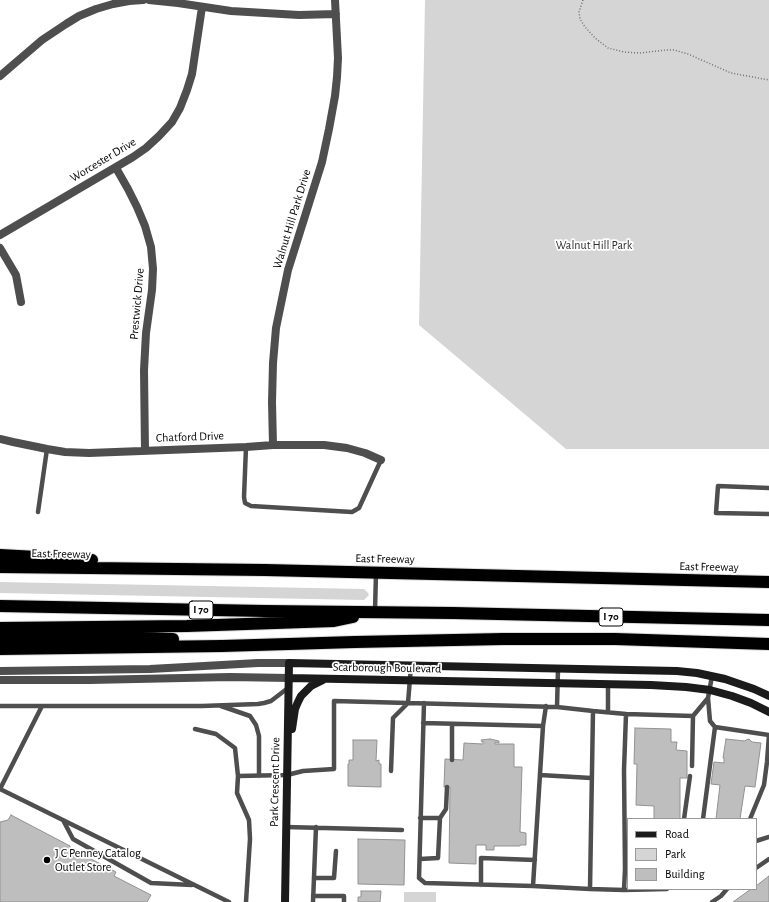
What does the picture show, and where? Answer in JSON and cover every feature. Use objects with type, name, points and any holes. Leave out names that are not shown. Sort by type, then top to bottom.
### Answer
[{"type":"highway","points":[[0,555],[265,570]]},
{"type":"highway","name":"East Freeway","points":[[0,567],[265,570],[769,582]]},
{"type":"highway","name":"I 70","points":[[0,606],[375,613],[453,613],[769,620]]},
{"type":"highway","points":[[0,628],[187,626],[334,621],[375,613]]},
{"type":"highway","points":[[0,639],[98,637],[319,643]]},
{"type":"highway","points":[[0,650],[472,640],[615,639],[769,644]]},
{"type":"street","points":[[0,76],[42,40],[79,16],[113,4],[143,0]]},
{"type":"street","points":[[149,0],[178,3],[202,3],[231,11],[257,13],[299,15],[336,14]]},
{"type":"street","name":"Walnut Hill Park Drive","points":[[273,446],[272,402],[276,328],[288,270],[322,162],[335,96],[338,58],[335,0]]},
{"type":"street","name":"Worcester Drive","points":[[0,235],[134,157],[146,148],[172,122],[180,108],[192,74],[202,3]]},
{"type":"street","name":"Prestwick Drive","points":[[116,168],[137,207],[145,226],[151,247],[153,269],[152,290],[146,332],[144,370],[145,451]]},
{"type":"street","points":[[0,248],[16,275],[21,302]]},
{"type":"street","name":"Chatford Drive","points":[[0,438],[47,450],[89,453],[316,445],[347,448],[381,460]]},
{"type":"street","name":"Scarborough Boulevard","points":[[0,671],[150,669],[258,663],[677,671],[712,676],[744,685],[769,696]]},
{"type":"street","name":"Park Crescent Drive","points":[[284,902],[289,663]]},
{"type":"street","name":"Scarborough Boulevard","points":[[0,680],[230,677],[675,686],[691,687],[709,694],[732,696],[769,712]]},
{"type":"street","points":[[288,754],[295,709],[298,702],[311,686],[328,679]]},
{"type":"lane","points":[[246,447],[244,497],[245,503],[251,506],[352,512],[359,508],[381,460]]},
{"type":"lane","points":[[38,512],[47,450]]},
{"type":"lane","points":[[769,488],[718,486],[716,513],[769,514]]},
{"type":"lane","points":[[375,613],[376,573]]},
{"type":"lane","points":[[391,771],[393,718],[408,703],[411,666]]},
{"type":"lane","points":[[556,707],[558,669]]},
{"type":"lane","points":[[712,676],[709,694],[710,721],[715,727],[769,735],[764,785],[750,818]]},
{"type":"lane","points":[[608,684],[608,712]]},
{"type":"lane","points":[[0,706],[202,706],[258,704],[274,699],[288,688]]},
{"type":"lane","points":[[692,766],[693,716],[709,694]]},
{"type":"lane","points":[[238,776],[287,775],[303,771],[334,769],[334,701],[546,706],[626,714],[693,716]]},
{"type":"lane","points":[[424,703],[419,878],[425,883],[627,890]]},
{"type":"lane","points":[[218,705],[250,716],[256,725],[259,736],[259,776]]},
{"type":"lane","points":[[42,706],[0,789],[230,902]]},
{"type":"lane","points":[[533,886],[543,726],[546,706]]},
{"type":"lane","points":[[590,889],[593,711]]},
{"type":"lane","points":[[624,890],[626,868],[624,770],[626,714]]},
{"type":"lane","points":[[423,723],[543,726]]},
{"type":"lane","points":[[452,724],[452,760]]},
{"type":"lane","points":[[703,818],[715,727]]},
{"type":"lane","points":[[195,729],[216,734],[235,748],[238,776],[237,793],[249,820],[250,839],[246,902]]},
{"type":"lane","points":[[540,776],[591,778]]},
{"type":"lane","points":[[684,818],[690,776]]},
{"type":"lane","points":[[420,859],[438,858],[440,818],[446,809],[448,787]]},
{"type":"lane","points":[[420,818],[440,818]]},
{"type":"lane","points":[[64,820],[72,839],[151,883],[194,885]]},
{"type":"lane","points":[[286,827],[402,830]]},
{"type":"lane","points":[[313,902],[316,827]]},
{"type":"lane","points":[[757,841],[769,837]]},
{"type":"lane","points":[[314,878],[334,878],[336,851]]},
{"type":"lane","points":[[481,885],[481,858],[535,860]]},
{"type":"lane","points":[[757,867],[769,859]]},
{"type":"lane","points":[[712,902],[721,896],[726,890]]},
{"type":"lane","points":[[313,896],[344,896],[344,902]]},
{"type":"path","points":[[583,0],[579,12],[580,19],[585,27],[608,48],[624,52],[640,53],[674,50],[688,54],[730,73],[769,80]]},
{"type":"green space","name":"Walnut Hill Park","points":[[425,0],[769,0],[769,449],[566,449],[419,325]]},
{"type":"green space","points":[[0,582],[364,589],[369,595],[364,600],[0,593]]},
{"type":"green space","points":[[404,892],[436,892],[436,902],[404,902]]},
{"type":"building","points":[[635,728],[671,729],[671,742],[677,742],[676,750],[687,751],[687,778],[680,778],[680,818],[654,818],[654,806],[636,805],[637,764],[634,764]]},
{"type":"building","points":[[490,739],[499,741],[499,743],[495,742],[495,744],[514,744],[514,767],[522,767],[520,832],[526,833],[526,845],[494,846],[494,850],[486,850],[486,845],[476,845],[476,864],[449,863],[450,787],[444,787],[445,759],[463,760],[464,743],[483,744],[483,741],[482,742],[481,740]]},
{"type":"building","points":[[726,739],[745,741],[749,739],[752,742],[761,743],[755,787],[745,786],[740,818],[716,818],[720,785],[711,784],[714,762],[724,763],[723,758]]},
{"type":"building","points":[[353,740],[377,740],[376,761],[379,760],[379,764],[381,764],[381,787],[348,786],[348,764],[349,760],[353,760]]},
{"type":"building","name":"J C Penney Catalog Outlet Store","points":[[11,815],[116,872],[114,876],[151,895],[147,902],[0,902],[0,822],[8,820]]},
{"type":"building","points":[[358,839],[405,840],[404,885],[358,884]]},
{"type":"building","points":[[769,876],[769,902],[733,902],[750,890],[757,890],[757,885]]},
{"type":"building","points":[[361,891],[381,891],[380,902],[358,902],[358,897],[361,897]]},
{"type":"place","name":"J C Penney Catalog Outlet Store","points":[[47,860]]}]
